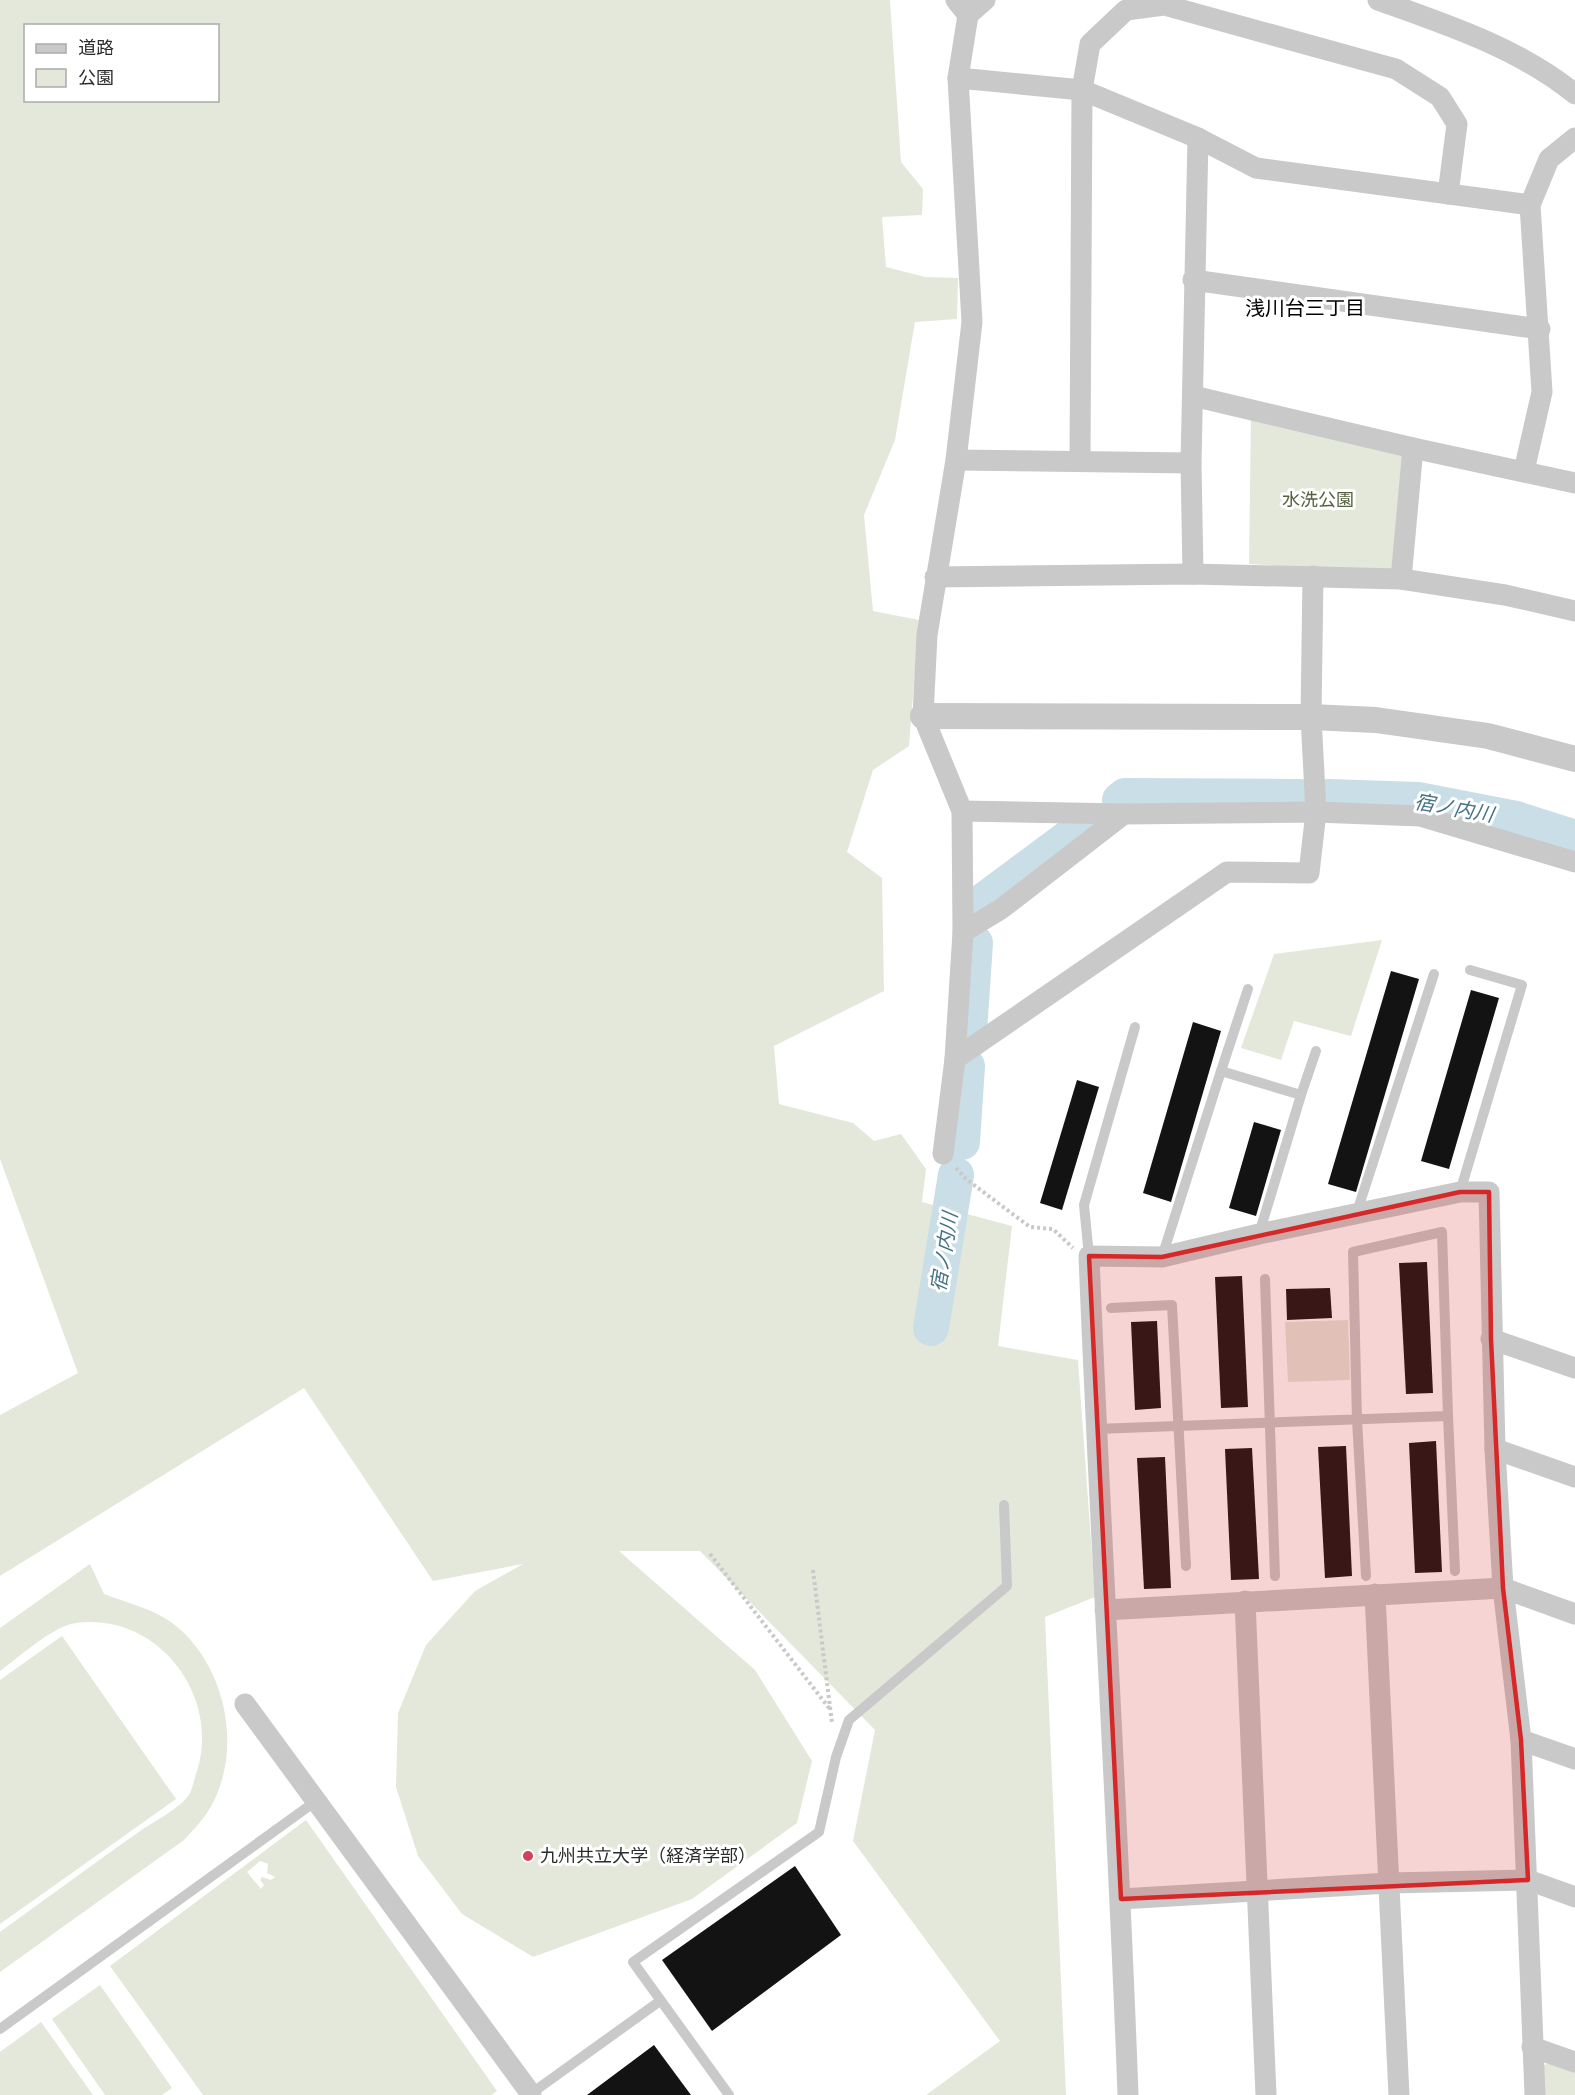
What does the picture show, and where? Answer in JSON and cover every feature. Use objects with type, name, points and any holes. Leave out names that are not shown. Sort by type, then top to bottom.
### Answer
[{"type":"street","points":[[943,1154],[955,1059],[963,932],[963,811],[923,716],[927,635],[956,460],[972,322],[958,78],[962,8],[985,0]]},
{"type":"street","points":[[1378,0],[1460,30],[1555,77],[1575,94]]},
{"type":"street","points":[[1080,460],[1082,90],[1090,44],[1126,10],[1164,5],[1396,69],[1440,97],[1457,124],[1448,194]]},
{"type":"street","points":[[958,78],[1082,90],[1198,138],[1256,168],[1530,205]]},
{"type":"street","points":[[1193,574],[1191,463],[1193,280],[1198,138]]},
{"type":"street","points":[[1524,471],[1542,392],[1530,205],[1549,159],[1575,138]]},
{"type":"street","points":[[1193,280],[1539,329]]},
{"type":"street","points":[[1193,396],[1413,448],[1575,483]]},
{"type":"street","points":[[1401,579],[1413,448]]},
{"type":"street","points":[[956,460],[1191,463]]},
{"type":"street","points":[[935,577],[1193,574],[1401,579],[1505,595],[1575,611]]},
{"type":"street","points":[[955,1059],[1227,872],[1310,873],[1316,812],[1311,717],[1313,576]]},
{"type":"street","points":[[923,716],[1311,717],[1376,720],[1488,736],[1575,759]]},
{"type":"street","points":[[963,811],[1124,814],[1316,812],[1420,816],[1575,862]]},
{"type":"street","points":[[963,932],[1001,909],[1124,814]]},
{"type":"street","points":[[1128,2095],[1121,1899],[1089,1256],[1161,1257],[1460,1192],[1489,1192],[1495,1449],[1503,1588],[1521,1740],[1528,1880],[1534,2095]]},
{"type":"street","points":[[1491,1339],[1575,1368]]},
{"type":"street","points":[[1495,1449],[1575,1477]]},
{"type":"street","points":[[1105,1610],[1245,1601],[1370,1585],[1503,1588],[1575,1614]]},
{"type":"street","points":[[1370,1585],[1389,1883],[1399,2095]]},
{"type":"street","points":[[1245,1601],[1266,2095]]},
{"type":"street","points":[[245,1704],[530,2094]]},
{"type":"street","points":[[1521,1740],[1575,1759]]},
{"type":"street","points":[[1121,1899],[1256,1889],[1528,1880],[1575,1897]]},
{"type":"street","points":[[1532,2048],[1575,2062]]},
{"type":"lane","points":[[1460,1192],[1522,985],[1470,970]]},
{"type":"lane","points":[[1356,1215],[1434,974]]},
{"type":"lane","points":[[1161,1257],[1248,989]]},
{"type":"lane","points":[[1089,1256],[1084,1205],[1135,1027]]},
{"type":"lane","points":[[1259,1234],[1316,1051]]},
{"type":"lane","points":[[1221,1071],[1301,1095]]},
{"type":"lane","points":[[1370,1585],[1358,1420],[1353,1252],[1442,1232],[1455,1571]]},
{"type":"lane","points":[[1264,1279],[1275,1576]]},
{"type":"lane","points":[[1111,1308],[1172,1305],[1186,1566]]},
{"type":"lane","points":[[1096,1430],[1448,1416]]},
{"type":"lane","points":[[729,2095],[633,1962],[819,1832],[836,1757],[849,1720],[1007,1586],[1004,1505]]},
{"type":"lane","points":[[0,2030],[316,1802]]},
{"type":"lane","points":[[530,2094],[660,2001]]},
{"type":"path","points":[[966,1179],[1030,1227],[1053,1228],[1076,1252],[1089,1256]]},
{"type":"path","points":[[710,1554],[830,1708]]},
{"type":"path","points":[[813,1570],[836,1757]]},
{"type":"highlighted area","points":[[1460,1192],[1489,1192],[1491,1339],[1503,1588],[1521,1740],[1528,1880],[1121,1899],[1089,1256],[1162,1257]]},
{"type":"green space","points":[[0,0],[890,0],[901,162],[923,189],[922,215],[882,217],[886,267],[925,277],[958,278],[957,319],[915,322],[895,440],[864,515],[873,611],[919,620],[909,746],[873,770],[847,852],[882,878],[884,991],[774,1046],[779,1104],[853,1123],[874,1141],[901,1134],[926,1169],[922,1202],[1012,1226],[998,1346],[1078,1360],[1095,1597],[1045,1617],[1066,2095],[926,2095],[1000,2041],[853,1841],[875,1730],[700,1551],[619,1551],[755,1670],[812,1761],[797,1823],[692,1899],[533,1957],[462,1914],[418,1856],[396,1787],[398,1713],[426,1645],[475,1591],[523,1564],[433,1581],[304,1388],[0,1576],[0,1415],[78,1373],[0,1159]]},
{"type":"green space","name":"水洗公園","points":[[1251,415],[1408,453],[1393,572],[1249,564]]},
{"type":"green space","points":[[1382,940],[1351,1036],[1294,1021],[1281,1060],[1241,1048],[1274,954]]},
{"type":"green space","points":[[1348,1320],[1350,1380],[1288,1382],[1285,1322]]},
{"type":"green space","points":[[90,1564],[104,1594],[164,1617],[191,1640],[206,1662],[218,1686],[225,1713],[227,1740],[225,1767],[218,1792],[205,1816],[184,1840],[0,1972],[0,1932],[184,1801],[190,1793],[197,1771],[202,1742],[200,1714],[191,1688],[176,1664],[156,1645],[132,1631],[105,1623],[67,1625],[36,1643],[0,1671],[0,1628]]},
{"type":"green space","points":[[62,1636],[176,1799],[0,1924],[0,1680]]},
{"type":"green space","points":[[306,1820],[497,2091],[491,2095],[203,2095],[110,1966]],"holes":[[[260,1861],[268,1864],[267,1873],[275,1877],[271,1880],[262,1877],[260,1880],[264,1885],[261,1889],[247,1872]]]},
{"type":"green space","points":[[100,1985],[172,2088],[162,2095],[105,2095],[52,2019]]},
{"type":"green space","points":[[41,2022],[93,2095],[0,2095],[0,2052]]},
{"type":"green space","points":[[1550,2062],[1575,2071],[1575,2095],[1540,2095],[1541,2067]]},
{"type":"building","points":[[1391,971],[1419,979],[1356,1192],[1328,1184]]},
{"type":"building","points":[[1471,990],[1499,998],[1449,1169],[1421,1161]]},
{"type":"building","points":[[1193,1022],[1221,1031],[1171,1202],[1143,1193]]},
{"type":"building","points":[[1077,1080],[1099,1087],[1062,1210],[1040,1203]]},
{"type":"building","points":[[1254,1122],[1281,1130],[1256,1216],[1229,1208]]},
{"type":"building","points":[[1427,1262],[1433,1393],[1406,1394],[1399,1263]]},
{"type":"building","points":[[1242,1276],[1248,1407],[1221,1408],[1215,1277]]},
{"type":"building","points":[[1330,1288],[1332,1318],[1287,1320],[1286,1289]]},
{"type":"building","points":[[1157,1321],[1161,1408],[1135,1410],[1131,1322]]},
{"type":"building","points":[[1436,1441],[1442,1572],[1415,1573],[1409,1443]]},
{"type":"building","points":[[1346,1446],[1352,1576],[1325,1578],[1318,1447]]},
{"type":"building","points":[[1252,1448],[1259,1579],[1231,1580],[1225,1449]]},
{"type":"building","points":[[1165,1457],[1171,1588],[1144,1589],[1137,1458]]},
{"type":"building","points":[[795,1866],[841,1935],[712,2031],[662,1960]]},
{"type":"building","points":[[654,2045],[691,2095],[587,2095]]},
{"type":"waterway","name":"宿ノ内川","points":[[1120,800],[1125,796],[1299,797]]},
{"type":"waterway","name":"宿ノ内川","points":[[1329,797],[1418,800],[1516,819],[1575,838]]},
{"type":"waterway","name":"宿ノ内川","points":[[978,905],[1083,827]]},
{"type":"waterway","name":"宿ノ内川","points":[[969,1031],[975,943]]},
{"type":"waterway","name":"宿ノ内川","points":[[962,1142],[967,1066]]},
{"type":"waterway","name":"宿ノ内川","points":[[931,1328],[956,1175]]},
{"type":"place","name":"九州共立大学（経済学部）","points":[[528,1856]]},
{"type":"district","name":"浅川台三丁目","points":[[1305,308]]}]
